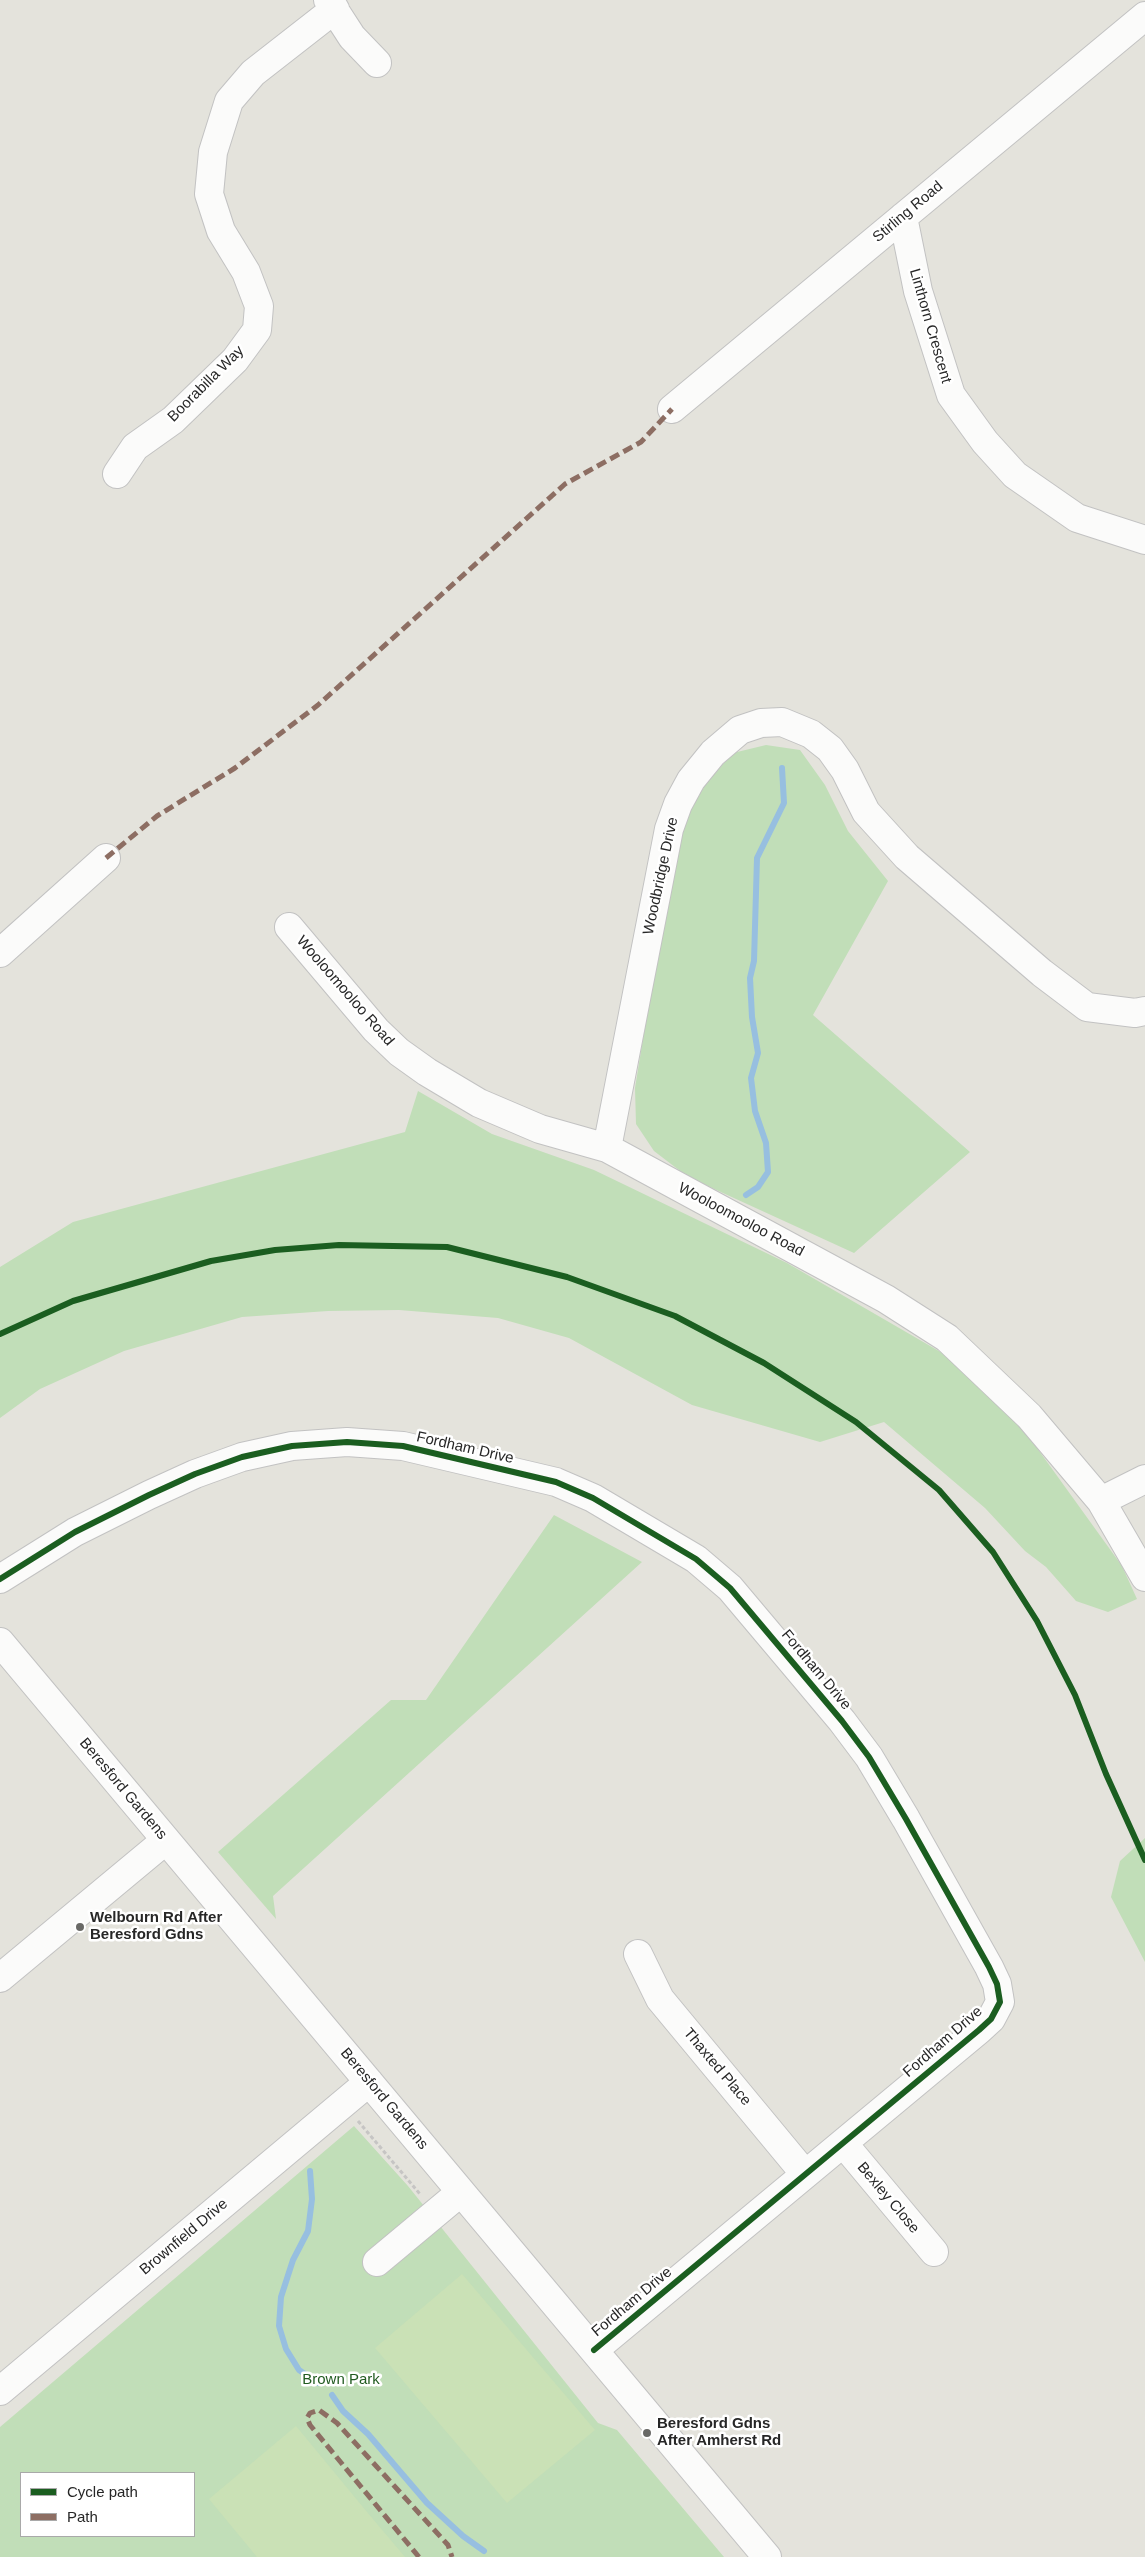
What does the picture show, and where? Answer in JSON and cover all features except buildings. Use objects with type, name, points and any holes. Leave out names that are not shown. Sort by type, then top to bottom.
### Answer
[{"type":"street","name":"Boorabilla Way","points":[[117,474],[135,447],[173,420],[235,360],[256,330],[258,306],[246,272],[221,231],[209,194],[212,152],[229,101],[253,73],[332,5],[352,37],[377,63]]},
{"type":"street","name":"Stirling Road","points":[[672,409],[1145,16]]},
{"type":"street","name":"Linthorn Crescent","points":[[903,217],[918,291],[936,352],[951,395],[968,419],[1015,475],[1069,513],[1077,518],[1145,540]]},
{"type":"street","name":"Woodbridge Drive","points":[[608,1148],[669,828],[678,804],[691,780],[713,753],[740,730],[761,723],[782,722],[811,734],[830,750],[845,770],[866,812],[908,858],[1087,1007],[1135,1013],[1145,1012]]},
{"type":"street","points":[[0,953],[106,858]]},
{"type":"street","name":"Wooloomooloo Road","points":[[289,927],[376,1030],[399,1052],[427,1072],[479,1103],[540,1130],[608,1148],[886,1299],[947,1338],[1029,1416],[1101,1501],[1145,1577]]},
{"type":"street","name":"Fordham Drive","points":[[0,1579],[76,1532],[195,1474],[242,1456],[292,1446],[347,1442],[403,1446],[556,1482],[593,1498],[696,1559],[730,1588],[842,1721],[869,1757],[997,1984],[1000,2002],[991,2019],[594,2350]]},
{"type":"street","points":[[1101,1501],[1145,1479]]},
{"type":"street","name":"Beresford Gardens","points":[[0,1642],[767,2557]]},
{"type":"street","points":[[0,1978],[166,1840]]},
{"type":"street","name":"Thaxted Place","points":[[638,1954],[660,1998],[805,2174]]},
{"type":"street","name":"Brownfield Drive","points":[[0,2391],[369,2082]]},
{"type":"street","name":"Bexley Close","points":[[842,2143],[934,2252]]},
{"type":"street","points":[[377,2262],[461,2192]]},
{"type":"path","points":[[343,2104],[436,2213]]},
{"type":"green space","points":[[766,745],[800,750],[825,785],[848,831],[888,881],[813,1015],[970,1152],[854,1253],[688,1177],[654,1151],[636,1124],[635,1088],[658,946],[684,821],[707,782],[733,753]]},
{"type":"green space","points":[[418,1091],[492,1134],[594,1170],[787,1263],[944,1354],[1019,1423],[1122,1566],[1137,1599],[1108,1612],[1076,1601],[1046,1567],[1025,1551],[985,1508],[884,1422],[820,1442],[692,1405],[569,1338],[498,1318],[399,1310],[328,1311],[242,1317],[124,1351],[40,1389],[0,1418],[0,1267],[73,1222],[405,1132]]},
{"type":"green space","points":[[554,1515],[642,1562],[273,1896],[276,1919],[218,1852],[391,1700],[426,1700]]},
{"type":"green space","points":[[1145,1838],[1145,1962],[1111,1897],[1120,1861]]},
{"type":"green space","name":"Brown Park","points":[[354,2126],[408,2186],[598,2423],[617,2430],[724,2557],[0,2557],[0,2427]]},
{"type":"green space","points":[[462,2274],[595,2430],[507,2503],[375,2348]]},
{"type":"green space","points":[[296,2426],[405,2557],[257,2557],[209,2499]]},
{"type":"waterway","points":[[746,1195],[758,1187],[768,1172],[766,1143],[755,1111],[751,1078],[758,1053],[752,1017],[750,978],[754,961],[757,858],[784,803],[782,768]]},
{"type":"waterway","points":[[310,2171],[312,2199],[308,2231],[293,2260],[281,2297],[279,2326],[286,2349],[299,2370],[318,2383]]},
{"type":"waterway","points":[[332,2395],[343,2411],[368,2434],[427,2503],[463,2536],[484,2551]]},
{"type":"marked path","points":[[106,858],[157,816],[235,768],[318,705],[565,484],[641,442],[672,409]]},
{"type":"marked path","points":[[419,2557],[310,2425],[307,2418],[310,2413],[319,2410],[337,2423],[448,2545],[452,2557]]},
{"type":"cycle path","points":[[0,1334],[73,1301],[211,1261],[275,1250],[339,1245],[447,1247],[567,1277],[675,1316],[764,1363],[856,1422],[939,1490],[993,1552],[1037,1621],[1075,1695],[1106,1774],[1145,1860]]},
{"type":"cycle path","points":[[0,1579],[75,1532],[195,1474],[242,1457],[292,1446],[347,1442],[403,1446],[556,1482],[593,1498],[696,1559],[730,1588],[842,1721],[869,1757],[906,1819],[989,1967],[997,1984],[1000,2002],[991,2019],[979,2030],[594,2350]]},
{"type":"place","name":"Welbourn Rd After Beresford Gdns","points":[[80,1927]]},
{"type":"place","name":"Beresford Gdns After Amherst Rd","points":[[647,2433]]}]
